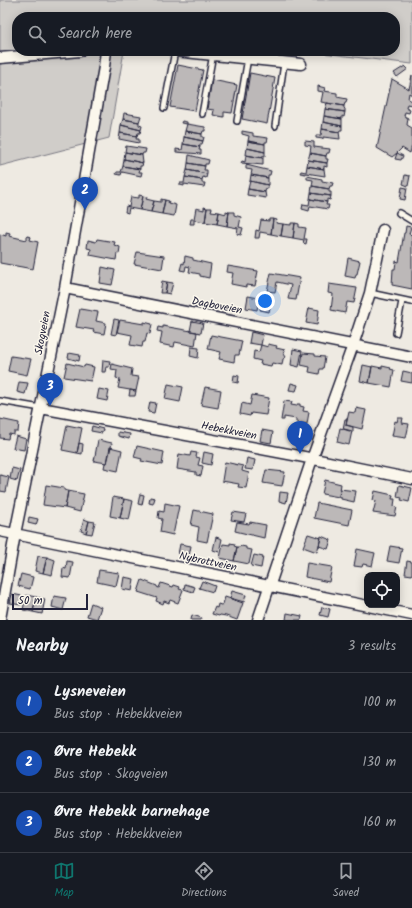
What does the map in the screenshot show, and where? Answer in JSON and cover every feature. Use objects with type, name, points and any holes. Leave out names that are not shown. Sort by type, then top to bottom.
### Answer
[{"type":"street","points":[[0,58],[23,56]]},
{"type":"street","name":"Skogveien","points":[[0,619],[15,534],[65,288],[105,56]]},
{"type":"street","points":[[230,56],[301,64]]},
{"type":"street","points":[[258,620],[370,293],[383,230]]},
{"type":"street","name":"Dagboveien","points":[[65,288],[412,357]]},
{"type":"street","name":"Hebekkveien","points":[[41,408],[412,479]]},
{"type":"street","name":"Nybrottveien","points":[[0,531],[412,615]]},
{"type":"lane","points":[[164,108],[174,56]]},
{"type":"lane","points":[[202,114],[213,56]]},
{"type":"lane","points":[[237,121],[248,58]]},
{"type":"lane","points":[[275,126],[284,63]]},
{"type":"lane","points":[[399,213],[412,221]]},
{"type":"lane","points":[[370,293],[412,302]]},
{"type":"lane","points":[[396,333],[402,301]]},
{"type":"lane","points":[[0,401],[41,408]]},
{"type":"shaded area","points":[[0,0],[412,0],[412,64],[346,56],[400,56],[400,12],[12,12],[12,56],[123,56],[109,138],[0,166]]},
{"type":"building","points":[[178,65],[203,70],[195,111],[170,107]]},
{"type":"building","points":[[405,66],[408,69],[397,77],[394,73]]},
{"type":"building","points":[[250,73],[275,78],[267,124],[242,119]]},
{"type":"building","points":[[412,75],[412,95],[409,93],[408,99],[412,102],[411,105],[407,104],[406,108],[410,110],[409,113],[405,112],[404,116],[408,118],[407,125],[412,128],[412,145],[410,153],[402,148],[392,157],[377,148],[392,79],[409,89]]},
{"type":"building","points":[[212,80],[237,85],[232,113],[224,112],[224,117],[213,115],[214,110],[207,109]]},
{"type":"building","points":[[318,86],[325,88],[324,91],[337,93],[337,97],[347,99],[344,106],[321,102],[323,92],[318,91]]},
{"type":"building","points":[[327,103],[344,106],[345,112],[325,109]]},
{"type":"building","points":[[325,109],[345,112],[344,117],[342,116],[342,119],[324,116]]},
{"type":"building","points":[[124,113],[141,116],[139,122],[123,119]]},
{"type":"building","points":[[324,116],[342,119],[342,126],[323,122]]},
{"type":"building","points":[[123,119],[139,122],[139,125],[142,126],[141,130],[121,125]]},
{"type":"building","points":[[182,121],[187,122],[187,124],[181,123]]},
{"type":"building","points":[[323,122],[342,126],[342,130],[339,132],[322,129]]},
{"type":"building","points":[[187,124],[205,127],[205,131],[203,131],[202,134],[185,131]]},
{"type":"building","points":[[121,125],[141,130],[140,133],[138,133],[137,136],[120,133]]},
{"type":"building","points":[[322,129],[339,132],[340,139],[323,137],[323,139],[316,138],[316,135],[321,135]]},
{"type":"building","points":[[185,131],[202,134],[202,137],[204,137],[203,141],[184,137]]},
{"type":"building","points":[[242,131],[253,133],[253,136],[268,138],[267,142],[265,142],[265,144],[248,141],[249,136],[242,134]]},
{"type":"building","points":[[120,133],[137,136],[136,139],[139,139],[139,143],[119,139]]},
{"type":"building","points":[[184,137],[203,141],[202,144],[200,144],[200,147],[183,144]]},
{"type":"building","points":[[248,141],[265,144],[265,152],[247,148]]},
{"type":"building","points":[[305,141],[314,142],[314,147],[330,149],[329,153],[327,153],[326,156],[310,153],[311,146],[305,145]]},
{"type":"building","points":[[183,144],[200,147],[199,150],[201,150],[201,154],[176,152],[176,149],[182,150]]},
{"type":"building","points":[[126,146],[146,149],[145,153],[142,155],[125,152]]},
{"type":"building","points":[[247,148],[265,152],[265,156],[263,156],[263,158],[246,155]]},
{"type":"building","points":[[125,152],[142,155],[143,163],[124,159]]},
{"type":"building","points":[[310,153],[326,156],[326,159],[328,159],[327,163],[308,160]]},
{"type":"building","points":[[397,153],[403,156],[401,160],[395,159]]},
{"type":"building","points":[[189,155],[209,160],[208,164],[205,164],[205,166],[188,163]]},
{"type":"building","points":[[246,155],[263,158],[263,165],[241,163],[242,161],[245,162]]},
{"type":"building","points":[[124,159],[143,163],[142,166],[140,166],[140,169],[123,166]]},
{"type":"building","points":[[308,160],[327,163],[327,167],[324,166],[324,169],[307,166]]},
{"type":"building","points":[[188,163],[205,166],[204,170],[207,170],[207,174],[187,170]]},
{"type":"building","points":[[246,165],[271,171],[270,175],[268,175],[268,178],[251,175],[252,170],[246,169]]},
{"type":"building","points":[[123,166],[140,169],[139,172],[142,172],[141,176],[122,172],[121,175],[116,174],[117,172],[121,172]]},
{"type":"building","points":[[307,166],[324,169],[325,176],[300,173],[301,171],[306,172]]},
{"type":"building","points":[[187,170],[207,174],[206,178],[203,177],[202,180],[185,177]]},
{"type":"building","points":[[251,175],[268,178],[268,185],[250,181]]},
{"type":"building","points":[[405,175],[410,176],[408,186],[403,184]]},
{"type":"building","points":[[307,176],[333,183],[332,186],[330,186],[329,189],[312,186],[313,180],[307,179]]},
{"type":"building","points":[[185,177],[202,180],[202,183],[205,183],[204,187],[184,184],[184,186],[180,185],[180,183],[184,183]]},
{"type":"building","points":[[250,181],[268,185],[268,189],[266,188],[265,192],[248,189]]},
{"type":"building","points":[[312,186],[329,189],[331,196],[311,193]]},
{"type":"building","points":[[402,187],[407,188],[405,200],[400,199]]},
{"type":"building","points":[[248,189],[265,192],[266,198],[247,195]]},
{"type":"building","points":[[311,193],[331,196],[330,200],[327,199],[327,202],[310,199]]},
{"type":"building","points":[[139,195],[143,196],[140,210],[129,208],[128,213],[125,212],[126,206],[129,207],[131,197],[139,198]]},
{"type":"building","points":[[143,196],[147,197],[146,199],[154,201],[151,212],[140,210]]},
{"type":"building","points":[[161,199],[165,200],[162,214],[151,212],[154,201],[161,202]]},
{"type":"building","points":[[310,199],[327,202],[326,205],[329,205],[328,209],[310,206],[309,211],[302,209],[303,204],[309,205]]},
{"type":"building","points":[[165,200],[169,201],[168,203],[176,205],[174,216],[162,214]]},
{"type":"building","points":[[204,207],[207,208],[205,222],[194,220],[194,224],[190,224],[191,219],[194,219],[196,208],[204,210]]},
{"type":"building","points":[[207,208],[212,208],[211,211],[219,212],[217,224],[205,222]]},
{"type":"building","points":[[226,211],[229,212],[227,226],[217,224],[219,212],[226,214]]},
{"type":"building","points":[[229,212],[234,212],[234,215],[241,217],[239,227],[243,228],[241,235],[237,234],[238,228],[227,226]]},
{"type":"building","points":[[269,219],[273,219],[271,234],[260,232],[259,238],[255,238],[256,230],[259,231],[261,220],[269,221]]},
{"type":"building","points":[[273,219],[277,220],[276,223],[283,224],[281,236],[271,234]]},
{"type":"building","points":[[291,223],[295,223],[293,238],[281,236],[283,224],[291,225]]},
{"type":"building","points":[[295,223],[299,224],[299,227],[306,228],[304,239],[307,239],[306,244],[303,243],[304,240],[293,238]]},
{"type":"building","points":[[406,226],[411,227],[409,234],[412,235],[412,289],[392,285],[393,269],[395,269],[396,261],[399,262]]},
{"type":"building","points":[[6,232],[10,233],[9,236],[27,240],[27,236],[31,237],[30,240],[38,242],[33,269],[0,263],[0,234],[6,236]]},
{"type":"building","points":[[97,239],[115,242],[114,245],[120,247],[116,260],[90,255],[91,249],[87,248],[88,240],[96,242]]},
{"type":"building","points":[[137,252],[164,256],[162,269],[134,264]]},
{"type":"building","points":[[185,256],[193,258],[193,260],[211,264],[209,278],[200,276],[200,274],[189,272],[190,267],[186,266],[185,271],[180,270],[182,263],[184,264]]},
{"type":"building","points":[[348,258],[360,261],[355,278],[345,276]]},
{"type":"building","points":[[228,266],[258,271],[255,286],[246,285],[246,287],[231,284],[233,273],[227,272]]},
{"type":"building","points":[[102,267],[115,270],[112,285],[100,283]]},
{"type":"building","points":[[271,273],[300,278],[296,300],[288,299],[291,285],[277,282],[275,292],[267,291]]},
{"type":"building","points":[[162,281],[167,282],[165,293],[160,293]]},
{"type":"building","points":[[167,282],[173,283],[170,294],[165,293]]},
{"type":"building","points":[[329,284],[357,288],[354,303],[347,302],[345,313],[331,310],[333,294],[328,293]]},
{"type":"building","points":[[248,296],[259,298],[257,310],[246,308]]},
{"type":"building","points":[[262,297],[272,299],[269,312],[260,310]]},
{"type":"building","points":[[309,308],[319,310],[317,325],[306,323]]},
{"type":"building","points":[[80,309],[98,312],[96,321],[106,323],[104,334],[93,332],[94,330],[76,327]]},
{"type":"building","points":[[114,319],[119,320],[116,335],[111,334]]},
{"type":"building","points":[[120,320],[152,324],[150,334],[147,333],[142,347],[130,345],[132,335],[117,332]]},
{"type":"building","points":[[192,321],[203,323],[201,333],[190,331]]},
{"type":"building","points":[[163,326],[197,332],[195,346],[175,342],[174,347],[160,344],[162,332],[157,331],[158,327],[163,328]]},
{"type":"building","points":[[251,332],[263,335],[261,345],[249,343]]},
{"type":"building","points":[[211,335],[242,341],[239,355],[235,355],[234,362],[219,359],[221,352],[208,349]]},
{"type":"building","points":[[268,344],[285,350],[284,354],[286,357],[283,359],[282,365],[272,363],[271,366],[260,364],[261,361],[253,359],[254,351],[259,352],[261,345],[268,347]]},
{"type":"building","points":[[191,347],[199,348],[198,358],[190,356]]},
{"type":"building","points":[[293,349],[302,351],[299,367],[291,365]]},
{"type":"building","points":[[69,353],[80,355],[79,361],[68,358]]},
{"type":"building","points":[[303,353],[325,357],[323,369],[320,369],[319,374],[309,372],[310,367],[301,365]]},
{"type":"building","points":[[11,356],[31,359],[27,375],[8,371]]},
{"type":"building","points":[[103,360],[110,361],[109,367],[106,367],[105,372],[102,372]]},
{"type":"building","points":[[67,363],[84,367],[85,365],[94,367],[91,381],[64,377]]},
{"type":"building","points":[[112,364],[132,369],[131,376],[139,377],[136,391],[118,388],[120,379],[116,378],[117,370],[111,369]]},
{"type":"building","points":[[363,365],[372,367],[369,383],[360,381]]},
{"type":"building","points":[[372,366],[382,368],[382,366],[394,370],[391,387],[369,383]]},
{"type":"building","points":[[403,371],[412,373],[412,383],[401,381]]},
{"type":"building","points":[[234,375],[239,376],[238,383],[233,382]]},
{"type":"building","points":[[19,382],[28,383],[25,394],[17,392]]},
{"type":"building","points":[[291,383],[298,385],[296,391],[289,390]]},
{"type":"building","points":[[168,384],[183,387],[180,402],[165,399]]},
{"type":"building","points":[[205,387],[221,390],[218,408],[201,405]]},
{"type":"building","points":[[99,389],[109,391],[107,401],[97,399]]},
{"type":"building","points":[[130,390],[136,391],[135,396],[129,396]]},
{"type":"building","points":[[252,395],[269,398],[266,415],[251,413],[250,416],[240,414],[242,403],[250,405]]},
{"type":"building","points":[[284,401],[292,402],[291,405],[297,406],[297,404],[300,404],[300,406],[304,407],[303,411],[309,412],[307,424],[296,422],[296,419],[284,417],[284,420],[281,420]]},
{"type":"building","points":[[150,402],[156,403],[154,413],[148,412]]},
{"type":"building","points":[[356,408],[366,410],[362,429],[346,425],[349,412],[355,413]]},
{"type":"building","points":[[398,418],[403,418],[402,423],[409,424],[406,438],[392,436],[395,421],[397,422]]},
{"type":"building","points":[[0,419],[19,423],[18,432],[14,432],[14,435],[9,434],[8,439],[0,438]]},
{"type":"building","points":[[345,419],[347,419],[346,425],[353,427],[353,432],[343,429]]},
{"type":"building","points":[[67,425],[82,428],[77,453],[62,450]]},
{"type":"building","points":[[92,426],[103,429],[102,433],[91,431]]},
{"type":"building","points":[[340,428],[352,431],[349,445],[337,442]]},
{"type":"building","points":[[262,430],[273,432],[271,443],[260,441]]},
{"type":"building","points":[[118,432],[130,434],[129,439],[118,436]]},
{"type":"building","points":[[16,436],[26,439],[24,450],[13,448]]},
{"type":"building","points":[[98,440],[112,443],[107,463],[94,461]]},
{"type":"building","points":[[79,443],[83,444],[82,454],[77,453]]},
{"type":"building","points":[[137,446],[164,452],[162,465],[141,461],[142,459],[134,457]]},
{"type":"building","points":[[110,447],[122,450],[118,471],[104,468],[105,463],[107,463]]},
{"type":"building","points":[[191,452],[197,453],[196,457],[200,458],[198,465],[203,466],[201,476],[196,475],[196,472],[177,469],[179,454],[190,456]]},
{"type":"building","points":[[204,452],[213,454],[211,465],[202,463]]},
{"type":"building","points":[[247,458],[255,460],[253,470],[245,469]]},
{"type":"building","points":[[225,462],[243,466],[242,471],[249,473],[246,488],[238,487],[239,484],[222,481]]},
{"type":"building","points":[[12,468],[20,470],[17,481],[10,479]]},
{"type":"building","points":[[266,470],[285,472],[282,486],[263,483]]},
{"type":"building","points":[[0,475],[9,477],[6,492],[0,491]]},
{"type":"building","points":[[325,480],[341,484],[339,497],[322,494]]},
{"type":"building","points":[[46,485],[64,488],[64,490],[68,491],[65,508],[43,505]]},
{"type":"building","points":[[399,485],[412,488],[409,502],[401,500],[402,498],[397,497]]},
{"type":"building","points":[[340,489],[356,491],[354,502],[341,499],[339,496]]},
{"type":"building","points":[[68,491],[84,494],[80,512],[65,508]]},
{"type":"building","points":[[375,491],[393,495],[392,499],[395,499],[394,506],[397,507],[395,516],[373,513],[376,501],[373,500]]},
{"type":"building","points":[[280,492],[288,493],[286,503],[279,501]]},
{"type":"building","points":[[140,494],[144,495],[142,505],[138,504]]},
{"type":"building","points":[[113,497],[124,499],[120,518],[110,516]]},
{"type":"building","points":[[150,497],[155,498],[153,504],[149,503]]},
{"type":"building","points":[[124,499],[133,501],[129,520],[120,518]]},
{"type":"building","points":[[165,503],[179,506],[173,535],[160,532],[162,519],[158,518],[159,511],[164,512]]},
{"type":"building","points":[[317,503],[352,510],[349,525],[314,518]]},
{"type":"building","points":[[194,510],[213,514],[207,542],[197,540],[199,527],[191,525]]},
{"type":"building","points":[[233,512],[246,514],[244,522],[231,520]]},
{"type":"building","points":[[29,517],[38,519],[36,525],[28,523]]},
{"type":"building","points":[[84,519],[89,521],[86,533],[81,531]]},
{"type":"building","points":[[89,521],[95,522],[92,534],[86,533]]},
{"type":"building","points":[[237,522],[249,524],[250,522],[266,525],[264,538],[235,531]]},
{"type":"building","points":[[308,534],[321,538],[317,552],[303,547]]},
{"type":"building","points":[[321,536],[331,540],[328,549],[319,546]]},
{"type":"building","points":[[216,537],[222,539],[219,552],[213,550]]},
{"type":"building","points":[[230,543],[235,544],[234,546],[237,547],[234,561],[220,558],[223,544],[230,545]]},
{"type":"building","points":[[180,544],[191,546],[189,556],[178,554]]},
{"type":"building","points":[[241,546],[252,550],[249,564],[234,561],[237,547]]},
{"type":"building","points":[[390,546],[402,548],[399,563],[387,561]]},
{"type":"building","points":[[357,549],[375,553],[372,566],[363,564],[362,567],[354,566]]},
{"type":"building","points":[[254,555],[263,557],[261,568],[251,566]]},
{"type":"building","points":[[38,556],[47,557],[43,573],[35,571]]},
{"type":"building","points":[[47,557],[55,560],[52,575],[43,573]]},
{"type":"building","points":[[67,561],[73,562],[70,578],[62,577],[63,568],[66,569]]},
{"type":"building","points":[[407,561],[412,562],[412,575],[405,574]]},
{"type":"building","points":[[307,563],[332,567],[329,582],[305,577]]},
{"type":"building","points":[[99,570],[119,573],[116,586],[97,582]]},
{"type":"building","points":[[21,574],[33,577],[30,589],[18,586]]},
{"type":"building","points":[[124,577],[134,579],[132,591],[122,589]]},
{"type":"building","points":[[142,580],[159,588],[161,583],[173,587],[174,585],[180,587],[179,589],[183,590],[178,603],[170,600],[169,603],[164,601],[163,604],[156,601],[157,598],[138,592]]},
{"type":"building","points":[[202,581],[215,586],[213,592],[199,588]]},
{"type":"building","points":[[185,584],[195,587],[193,592],[184,589]]},
{"type":"building","points":[[232,591],[246,595],[244,602],[230,598]]},
{"type":"building","points":[[12,594],[22,596],[21,605],[10,603]]},
{"type":"building","points":[[26,595],[36,597],[33,612],[23,610]]},
{"type":"building","points":[[54,596],[66,598],[63,610],[52,607]]},
{"type":"building","points":[[36,597],[45,599],[42,614],[33,612]]},
{"type":"building","points":[[225,597],[243,603],[237,620],[226,616],[212,614],[215,607],[217,608],[218,604],[223,604]]},
{"type":"building","points":[[91,603],[101,607],[97,619],[87,616]]},
{"type":"building","points":[[322,607],[330,609],[328,617],[320,615]]},
{"type":"building","points":[[287,613],[302,616],[301,620],[286,620]]},
{"type":"building","points":[[192,615],[202,618],[201,620],[191,620]]},
{"type":"place","name":"Øvre Hebekk","points":[[85,210]]},
{"type":"place","name":"Øvre Hebekk barnehage","points":[[50,406]]},
{"type":"place","name":"Lysneveien","points":[[300,454]]}]
